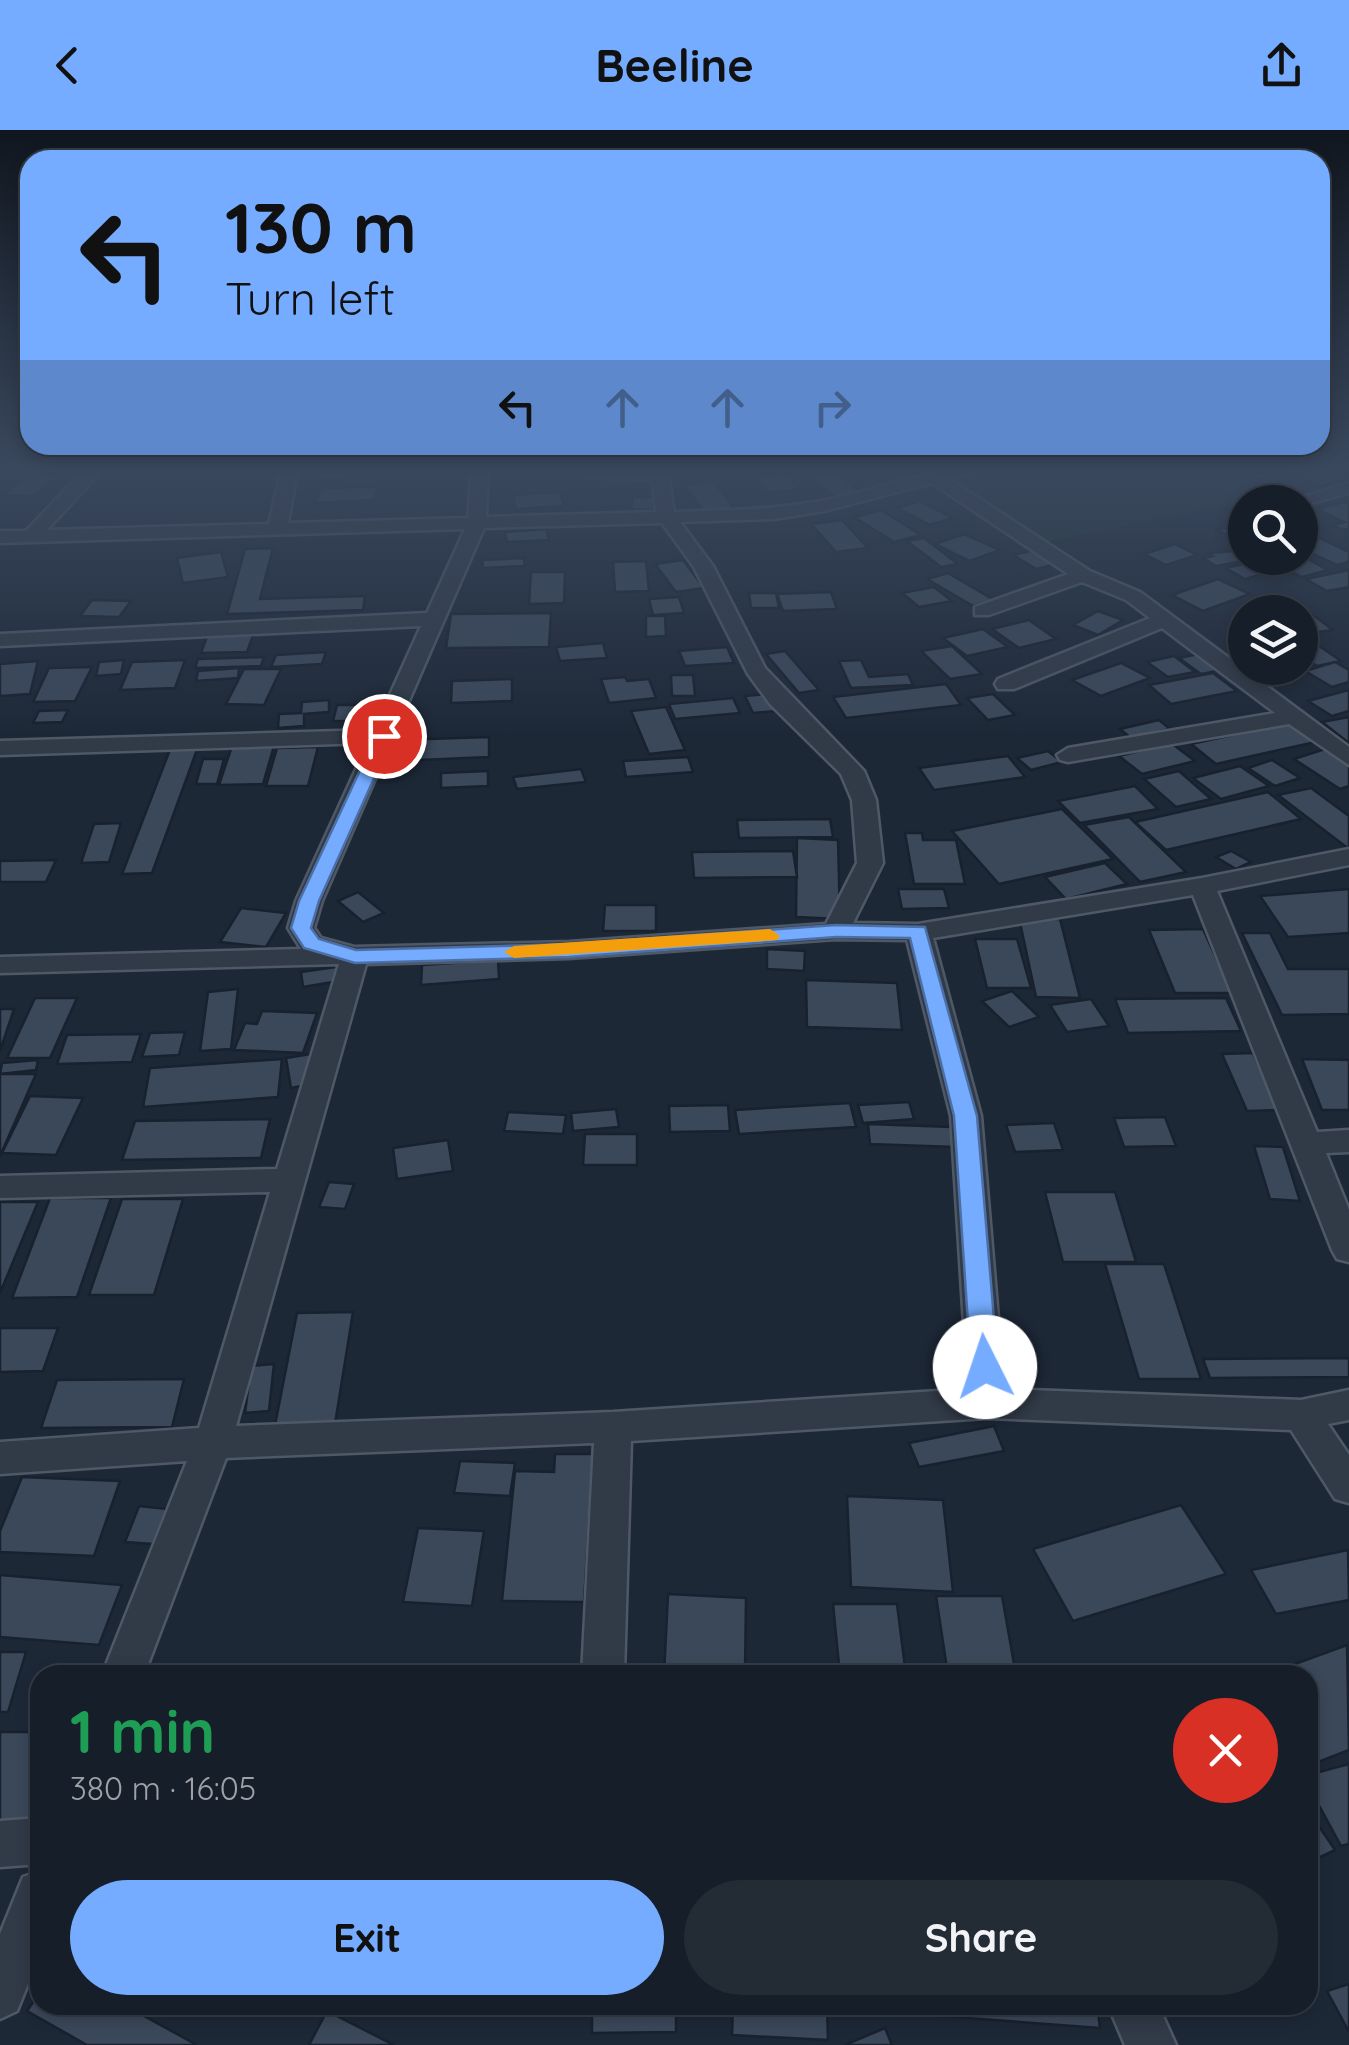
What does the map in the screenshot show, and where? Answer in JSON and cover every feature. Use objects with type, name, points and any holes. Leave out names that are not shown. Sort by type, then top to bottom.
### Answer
[{"type":"street","points":[[355,956],[311,944],[301,928],[309,901],[461,556]]},
{"type":"street","points":[[696,556],[755,670],[778,699],[852,771],[864,800],[870,863],[836,931]]},
{"type":"street","points":[[1055,556],[1084,576],[1133,596],[1349,758]]},
{"type":"street","points":[[982,611],[1084,576]]},
{"type":"street","points":[[0,640],[432,619]]},
{"type":"street","points":[[1006,684],[1166,619]]},
{"type":"street","points":[[1068,755],[1295,716]]},
{"type":"street","points":[[0,748],[384,736]]},
{"type":"street","points":[[0,965],[569,950],[836,931],[918,932],[1202,886],[1349,857]]},
{"type":"street","points":[[1202,886],[1349,1250]]},
{"type":"street","points":[[918,932],[966,1116],[988,1403]]},
{"type":"street","points":[[127,1665],[214,1443],[355,956]]},
{"type":"street","points":[[1305,1144],[1349,1140]]},
{"type":"street","points":[[0,1187],[288,1180]]},
{"type":"street","points":[[0,1458],[214,1443],[613,1428],[988,1403],[1302,1416],[1349,1405]]},
{"type":"street","points":[[1302,1416],[1349,1487]]},
{"type":"street","points":[[603,1665],[613,1428]]},
{"type":"street","points":[[0,1844],[30,1842]]},
{"type":"street","points":[[0,1994],[30,1919]]},
{"type":"street","points":[[1138,2015],[1151,2045]]},
{"type":"building","points":[[222,556],[228,577],[183,583],[177,558]]},
{"type":"building","points":[[243,556],[271,556],[260,599],[365,596],[363,610],[227,614]]},
{"type":"building","points":[[927,556],[948,556],[958,564],[941,567]]},
{"type":"building","points":[[1015,556],[1045,556],[1058,564],[1036,569]]},
{"type":"building","points":[[1149,556],[1193,556],[1166,565]]},
{"type":"building","points":[[1228,556],[1228,564],[1216,566],[1203,558]]},
{"type":"building","points":[[1318,556],[1349,556],[1349,562],[1337,565]]},
{"type":"building","points":[[524,558],[525,566],[483,568],[482,560]]},
{"type":"building","points":[[683,560],[704,588],[676,592],[655,564]]},
{"type":"building","points":[[646,561],[649,591],[615,592],[613,562]]},
{"type":"building","points":[[1349,570],[1349,587],[1327,591],[1306,579]]},
{"type":"building","points":[[531,572],[565,572],[564,603],[529,604]]},
{"type":"building","points":[[948,573],[994,600],[973,606],[927,579]]},
{"type":"building","points":[[1218,579],[1250,594],[1228,595],[1228,602],[1203,611],[1172,595]]},
{"type":"building","points":[[934,587],[952,601],[919,607],[902,593]]},
{"type":"building","points":[[831,592],[837,609],[783,611],[777,594]]},
{"type":"building","points":[[749,593],[776,593],[779,608],[751,608]]},
{"type":"building","points":[[679,597],[684,613],[653,615],[649,599]]},
{"type":"building","points":[[92,600],[131,601],[119,617],[80,616]]},
{"type":"building","points":[[1098,611],[1123,620],[1098,635],[1073,625]]},
{"type":"building","points":[[551,613],[549,647],[446,648],[451,614]]},
{"type":"building","points":[[646,616],[665,616],[666,636],[646,637]]},
{"type":"building","points":[[1318,619],[1333,630],[1318,632]]},
{"type":"building","points":[[1029,620],[1056,639],[1019,648],[992,629]]},
{"type":"building","points":[[983,629],[1008,647],[967,656],[943,638]]},
{"type":"building","points":[[255,630],[247,652],[201,653],[209,631]]},
{"type":"building","points":[[603,643],[607,658],[560,661],[556,647]]},
{"type":"building","points":[[1318,645],[1341,661],[1318,666]]},
{"type":"building","points":[[952,646],[982,674],[950,679],[921,651]]},
{"type":"building","points":[[727,647],[734,663],[685,666],[679,651]]},
{"type":"building","points":[[785,651],[819,690],[799,693],[766,654]]},
{"type":"building","points":[[326,652],[322,664],[271,667],[276,655]]},
{"type":"building","points":[[1204,653],[1226,669],[1201,674],[1179,658]]},
{"type":"building","points":[[1174,656],[1195,672],[1168,677],[1147,662]]},
{"type":"building","points":[[264,657],[261,666],[195,668],[198,659]]},
{"type":"building","points":[[124,660],[121,674],[96,676],[99,662]]},
{"type":"building","points":[[185,660],[175,688],[120,690],[132,662]]},
{"type":"building","points":[[861,660],[869,677],[908,674],[913,685],[851,688],[839,661]]},
{"type":"building","points":[[38,661],[30,694],[0,696],[0,664]]},
{"type":"building","points":[[1335,662],[1349,670],[1349,682],[1332,687],[1318,679],[1318,667]]},
{"type":"building","points":[[1121,663],[1150,678],[1101,696],[1072,680]]},
{"type":"building","points":[[92,667],[75,701],[33,702],[49,668]]},
{"type":"building","points":[[239,668],[238,678],[196,681],[198,671]]},
{"type":"building","points":[[244,669],[281,669],[264,705],[226,704]]},
{"type":"building","points":[[1213,673],[1237,691],[1171,704],[1149,685]]},
{"type":"building","points":[[671,675],[693,675],[695,696],[672,696]]},
{"type":"building","points":[[625,677],[627,681],[649,679],[656,698],[609,703],[601,679]]},
{"type":"building","points":[[512,679],[512,701],[451,703],[452,681]]},
{"type":"building","points":[[946,684],[961,705],[846,718],[833,697]]},
{"type":"building","points":[[1349,690],[1349,711],[1332,716],[1308,701]]},
{"type":"building","points":[[767,694],[776,711],[753,713],[745,696]]},
{"type":"building","points":[[993,694],[1015,715],[988,720],[967,698]]},
{"type":"building","points":[[733,698],[740,713],[675,719],[669,704]]},
{"type":"building","points":[[329,700],[329,712],[304,714],[304,726],[278,728],[279,714],[301,713],[302,702]]},
{"type":"building","points":[[337,705],[362,705],[358,721],[333,721]]},
{"type":"building","points":[[666,707],[685,750],[649,754],[631,711]]},
{"type":"building","points":[[68,710],[62,722],[33,723],[39,711]]},
{"type":"building","points":[[1349,717],[1349,743],[1322,722]]},
{"type":"building","points":[[1159,720],[1170,729],[1131,738],[1120,729]]},
{"type":"building","points":[[1293,722],[1320,741],[1216,764],[1191,744]]},
{"type":"building","points":[[489,737],[489,757],[396,761],[398,740]]},
{"type":"building","points":[[1171,743],[1195,761],[1142,774],[1119,756]]},
{"type":"building","points":[[232,746],[274,746],[263,784],[219,785]]},
{"type":"building","points":[[171,747],[198,747],[152,873],[122,874]]},
{"type":"building","points":[[318,747],[308,786],[266,786],[277,748]]},
{"type":"building","points":[[1325,749],[1349,764],[1349,786],[1340,789],[1294,759]]},
{"type":"building","points":[[1048,751],[1062,762],[1031,770],[1017,758]]},
{"type":"building","points":[[1008,756],[1025,777],[934,790],[919,768]]},
{"type":"building","points":[[688,757],[693,772],[626,777],[623,761]]},
{"type":"building","points":[[203,759],[224,759],[217,784],[196,784]]},
{"type":"building","points":[[1272,760],[1300,778],[1275,786],[1248,768]]},
{"type":"building","points":[[1240,766],[1269,786],[1221,799],[1193,778]]},
{"type":"building","points":[[581,769],[586,782],[517,789],[513,777]]},
{"type":"building","points":[[488,771],[488,786],[441,788],[441,773]]},
{"type":"building","points":[[1179,771],[1211,799],[1176,807],[1144,779]]},
{"type":"building","points":[[1135,786],[1158,809],[1080,823],[1058,801]]},
{"type":"building","points":[[1311,788],[1349,816],[1349,849],[1278,795]]},
{"type":"building","points":[[1268,792],[1301,819],[1166,850],[1135,822]]},
{"type":"building","points":[[1062,809],[1113,859],[999,884],[952,831]]},
{"type":"building","points":[[1129,817],[1186,872],[1140,882],[1084,825]]},
{"type":"building","points":[[830,819],[833,837],[739,838],[737,820]]},
{"type":"building","points":[[121,823],[109,862],[81,863],[94,824]]},
{"type":"building","points":[[905,833],[922,833],[923,840],[956,840],[965,884],[914,884]]},
{"type":"building","points":[[797,838],[838,840],[840,919],[796,917]]},
{"type":"building","points":[[793,851],[797,877],[694,878],[692,852]]},
{"type":"building","points":[[1231,851],[1251,862],[1236,869],[1216,857]]},
{"type":"building","points":[[56,860],[46,882],[0,882],[0,861]]},
{"type":"building","points":[[1105,863],[1127,884],[1066,899],[1045,877]]},
{"type":"building","points":[[898,889],[944,889],[949,908],[902,909]]},
{"type":"building","points":[[1349,889],[1349,933],[1288,937],[1260,896]]},
{"type":"building","points":[[358,892],[384,913],[363,922],[338,901]]},
{"type":"building","points":[[605,905],[656,905],[656,931],[603,931]]},
{"type":"building","points":[[241,908],[286,913],[266,947],[220,942]]},
{"type":"building","points":[[1019,918],[1060,919],[1080,998],[1036,997]]},
{"type":"building","points":[[1203,929],[1232,993],[1175,993],[1149,930]]},
{"type":"building","points":[[1242,933],[1270,933],[1288,969],[1349,969],[1349,1014],[1282,1015]]},
{"type":"building","points":[[975,939],[1017,939],[1031,988],[987,988]]},
{"type":"building","points":[[767,949],[805,951],[804,971],[767,969]]},
{"type":"building","points":[[498,960],[499,979],[421,985],[422,965]]},
{"type":"building","points":[[343,966],[345,980],[303,987],[301,972]]},
{"type":"building","points":[[806,980],[897,983],[902,1030],[807,1027]]},
{"type":"building","points":[[238,989],[231,1049],[200,1051],[208,992]]},
{"type":"building","points":[[1012,991],[1039,1017],[1009,1027],[982,1001]]},
{"type":"building","points":[[35,998],[77,998],[50,1058],[7,1058]]},
{"type":"building","points":[[1226,998],[1241,1031],[1128,1033],[1115,999]]},
{"type":"building","points":[[1091,999],[1109,1026],[1067,1032],[1050,1005]]},
{"type":"building","points":[[0,1009],[14,1009],[0,1051]]},
{"type":"building","points":[[262,1011],[317,1013],[303,1053],[234,1050],[245,1023],[257,1024]]},
{"type":"building","points":[[185,1032],[179,1055],[142,1057],[150,1033]]},
{"type":"building","points":[[141,1034],[132,1062],[57,1064],[67,1035]]},
{"type":"building","points":[[1253,1053],[1279,1110],[1247,1111],[1222,1054]]},
{"type":"building","points":[[311,1054],[316,1083],[291,1088],[286,1058]]},
{"type":"building","points":[[282,1059],[278,1097],[143,1107],[150,1068]]},
{"type":"building","points":[[1302,1059],[1349,1060],[1349,1110],[1322,1110]]},
{"type":"building","points":[[38,1060],[36,1070],[0,1074],[2,1063]]},
{"type":"building","points":[[0,1074],[36,1074],[0,1156]]},
{"type":"building","points":[[30,1096],[83,1098],[56,1155],[2,1153]]},
{"type":"building","points":[[909,1102],[914,1119],[863,1123],[858,1105]]},
{"type":"building","points":[[850,1103],[856,1127],[739,1134],[735,1110]]},
{"type":"building","points":[[728,1105],[730,1131],[670,1132],[669,1106]]},
{"type":"building","points":[[616,1109],[619,1127],[573,1131],[571,1113]]},
{"type":"building","points":[[508,1112],[566,1115],[563,1134],[504,1131]]},
{"type":"building","points":[[1165,1117],[1176,1146],[1124,1147],[1114,1118]]},
{"type":"building","points":[[270,1119],[261,1158],[122,1160],[135,1121]]},
{"type":"building","points":[[1054,1123],[1063,1150],[1015,1152],[1006,1125]]},
{"type":"building","points":[[868,1124],[952,1127],[955,1147],[870,1144]]},
{"type":"building","points":[[585,1134],[637,1134],[637,1165],[583,1165]]},
{"type":"building","points":[[448,1140],[453,1171],[397,1179],[393,1148]]},
{"type":"building","points":[[1254,1146],[1283,1147],[1300,1201],[1270,1199]]},
{"type":"building","points":[[329,1182],[354,1184],[345,1209],[319,1207]]},
{"type":"building","points":[[1045,1192],[1115,1192],[1136,1262],[1063,1262]]},
{"type":"building","points":[[50,1198],[111,1198],[77,1297],[12,1298]]},
{"type":"building","points":[[122,1199],[183,1199],[154,1295],[89,1295]]},
{"type":"building","points":[[0,1202],[38,1202],[0,1293]]},
{"type":"building","points":[[1105,1264],[1164,1264],[1201,1379],[1139,1379]]},
{"type":"building","points":[[353,1312],[335,1424],[275,1425],[297,1313]]},
{"type":"building","points":[[0,1328],[58,1328],[43,1371],[0,1372]]},
{"type":"building","points":[[1349,1358],[1349,1377],[1210,1378],[1203,1359]]},
{"type":"building","points":[[274,1364],[269,1411],[245,1413],[251,1366]]},
{"type":"building","points":[[184,1379],[172,1427],[41,1428],[57,1380]]},
{"type":"building","points":[[994,1426],[1004,1451],[919,1467],[909,1443]]},
{"type":"building","points":[[555,1454],[593,1454],[584,1602],[502,1601],[515,1471],[554,1472]]},
{"type":"building","points":[[460,1461],[515,1463],[510,1496],[454,1493]]},
{"type":"building","points":[[22,1477],[120,1481],[94,1556],[0,1552],[0,1531]]},
{"type":"building","points":[[847,1496],[943,1500],[953,1592],[851,1587]]},
{"type":"building","points":[[1181,1505],[1226,1574],[1073,1621],[1033,1549]]},
{"type":"building","points":[[139,1506],[167,1509],[153,1544],[125,1542]]},
{"type":"building","points":[[418,1528],[484,1531],[472,1606],[403,1602]]},
{"type":"building","points":[[1348,1550],[1349,1600],[1276,1614],[1251,1570]]},
{"type":"building","points":[[0,1575],[122,1585],[99,1645],[0,1637]]},
{"type":"building","points":[[668,1594],[746,1598],[745,1665],[664,1665]]},
{"type":"building","points":[[936,1596],[1002,1596],[1014,1665],[946,1665]]},
{"type":"building","points":[[833,1604],[897,1604],[905,1665],[839,1665]]},
{"type":"building","points":[[1347,1645],[1349,1750],[1318,1762],[1318,1665],[1292,1665]]},
{"type":"building","points":[[0,1652],[26,1652],[8,1712],[0,1712]]},
{"type":"building","points":[[0,1732],[30,1732],[30,1821],[0,1823]]},
{"type":"building","points":[[1349,1764],[1349,1844],[1341,1846],[1318,1803],[1318,1772]]},
{"type":"building","points":[[1318,1825],[1335,1850],[1318,1858]]},
{"type":"building","points":[[1349,1984],[1349,2032],[1327,1991]]},
{"type":"building","points":[[34,2015],[142,2015],[197,2045],[87,2045]]},
{"type":"building","points":[[325,2015],[335,2015],[394,2045],[309,2045]]},
{"type":"building","points":[[592,2015],[676,2015],[676,2032],[592,2033]]},
{"type":"building","points":[[733,2015],[827,2015],[828,2040],[732,2035]]},
{"type":"building","points":[[928,2015],[1098,2015],[1100,2028]]},
{"type":"building","points":[[885,2028],[892,2045],[845,2045]]},
{"type":"slow traffic","points":[[514,952],[770,936]]},
{"type":"route","points":[[384,736],[309,901],[301,928],[311,944],[355,956],[569,950],[836,931],[918,932],[966,1116],[985,1367]]}]
